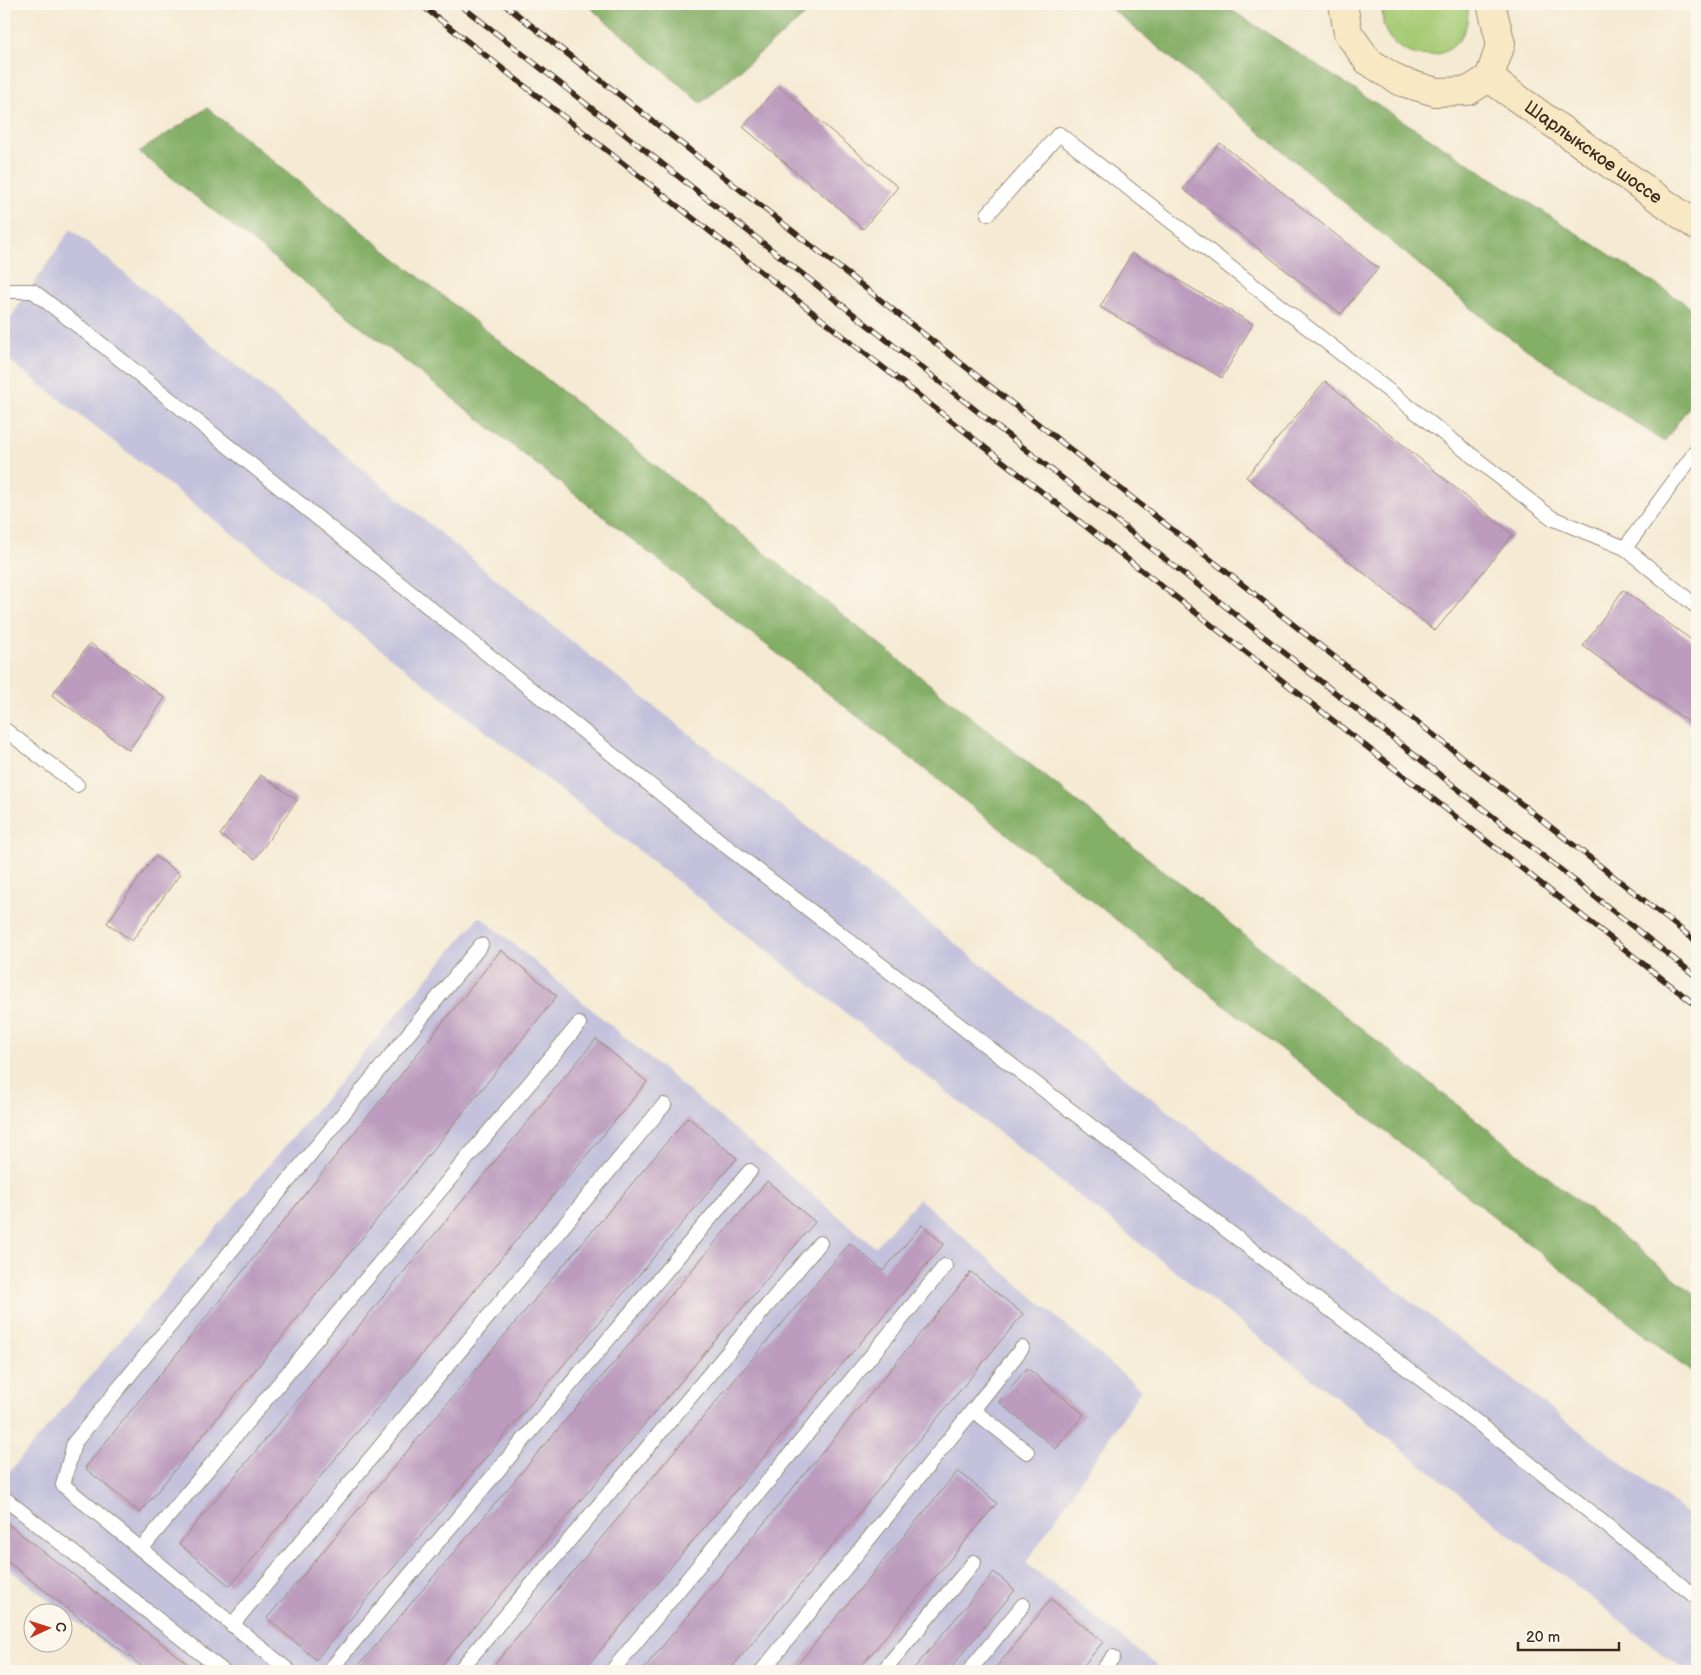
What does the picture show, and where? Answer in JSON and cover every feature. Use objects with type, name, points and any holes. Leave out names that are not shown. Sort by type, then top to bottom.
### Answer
[{"type":"street","points":[[1343,4],[1348,33],[1368,61],[1400,81],[1436,92],[1468,91],[1489,78],[1501,44],[1490,4]]},
{"type":"street","name":"Шарлыкское шоссе","points":[[1489,78],[1697,226]]},
{"type":"lane","points":[[988,214],[1059,134],[1552,518],[1625,548],[1697,607]]},
{"type":"lane","points":[[4,291],[32,291],[100,343],[726,846],[1480,1425],[1697,1598]]},
{"type":"lane","points":[[1625,548],[1697,450]]},
{"type":"lane","points":[[4,729],[77,785]]},
{"type":"lane","points":[[288,1671],[63,1485],[74,1443],[481,945]]},
{"type":"lane","points":[[141,1550],[579,1024]]},
{"type":"lane","points":[[232,1625],[664,1105]]},
{"type":"lane","points":[[329,1671],[750,1171]]},
{"type":"lane","points":[[459,1671],[820,1243]]},
{"type":"lane","points":[[612,1671],[945,1266]]},
{"type":"lane","points":[[762,1671],[1022,1348]]},
{"type":"lane","points":[[973,1410],[1027,1452]]},
{"type":"lane","points":[[4,1498],[223,1671]]},
{"type":"lane","points":[[884,1671],[974,1562]]},
{"type":"lane","points":[[969,1671],[1023,1605]]},
{"type":"lane","points":[[1102,1671],[1113,1657]]},
{"type":"shaded area","points":[[71,229],[574,643],[1329,1238],[1697,1521],[1697,1671],[1685,1671],[684,886],[4,356],[4,327]]},
{"type":"shaded area","points":[[480,916],[875,1247],[919,1199],[1141,1390],[1026,1563],[1164,1671],[139,1671],[72,1618],[72,1602],[51,1602],[4,1565],[4,1478]]},
{"type":"green space","points":[[586,4],[818,4],[701,103]]},
{"type":"green space","points":[[1106,4],[1222,4],[1697,311],[1697,395],[1664,442],[1494,327]]},
{"type":"green space","points":[[1384,4],[1468,4],[1465,28],[1455,45],[1440,53],[1422,55],[1405,51],[1392,40],[1384,25]]},
{"type":"green space","points":[[207,108],[1697,1296],[1697,1376],[139,152]]},
{"type":"building","points":[[778,86],[898,187],[863,229],[743,127]]},
{"type":"building","points":[[1220,143],[1378,268],[1341,314],[1183,189]]},
{"type":"building","points":[[1132,253],[1253,324],[1222,378],[1100,307]]},
{"type":"building","points":[[1325,381],[1513,535],[1435,631],[1246,477]]},
{"type":"building","points":[[1623,590],[1697,644],[1697,728],[1583,646]]},
{"type":"building","points":[[90,643],[165,698],[129,750],[52,695]]},
{"type":"building","points":[[261,775],[297,800],[255,859],[220,835]]},
{"type":"building","points":[[155,856],[180,874],[132,941],[107,923]]},
{"type":"building","points":[[501,950],[557,996],[140,1513],[85,1468]]},
{"type":"building","points":[[596,1039],[647,1082],[230,1586],[179,1544]]},
{"type":"building","points":[[688,1117],[737,1158],[316,1660],[267,1618]]},
{"type":"building","points":[[767,1181],[815,1222],[437,1671],[354,1671]]},
{"type":"building","points":[[922,1225],[944,1244],[583,1671],[489,1671],[850,1243],[883,1271]]},
{"type":"building","points":[[971,1272],[1023,1314],[729,1671],[642,1671]]},
{"type":"building","points":[[1027,1368],[1084,1414],[1056,1449],[999,1402]]},
{"type":"building","points":[[958,1471],[997,1503],[857,1671],[792,1671]]},
{"type":"building","points":[[4,1521],[197,1671],[148,1671],[72,1612],[72,1602],[59,1602],[4,1559]]},
{"type":"building","points":[[994,1572],[1015,1590],[948,1671],[912,1671]]},
{"type":"building","points":[[1051,1599],[1103,1642],[1079,1671],[993,1671]]},
{"type":"railway","points":[[420,4],[1697,1006]]},
{"type":"railway","points":[[459,4],[1697,977]]},
{"type":"railway","points":[[504,4],[1697,942]]}]
